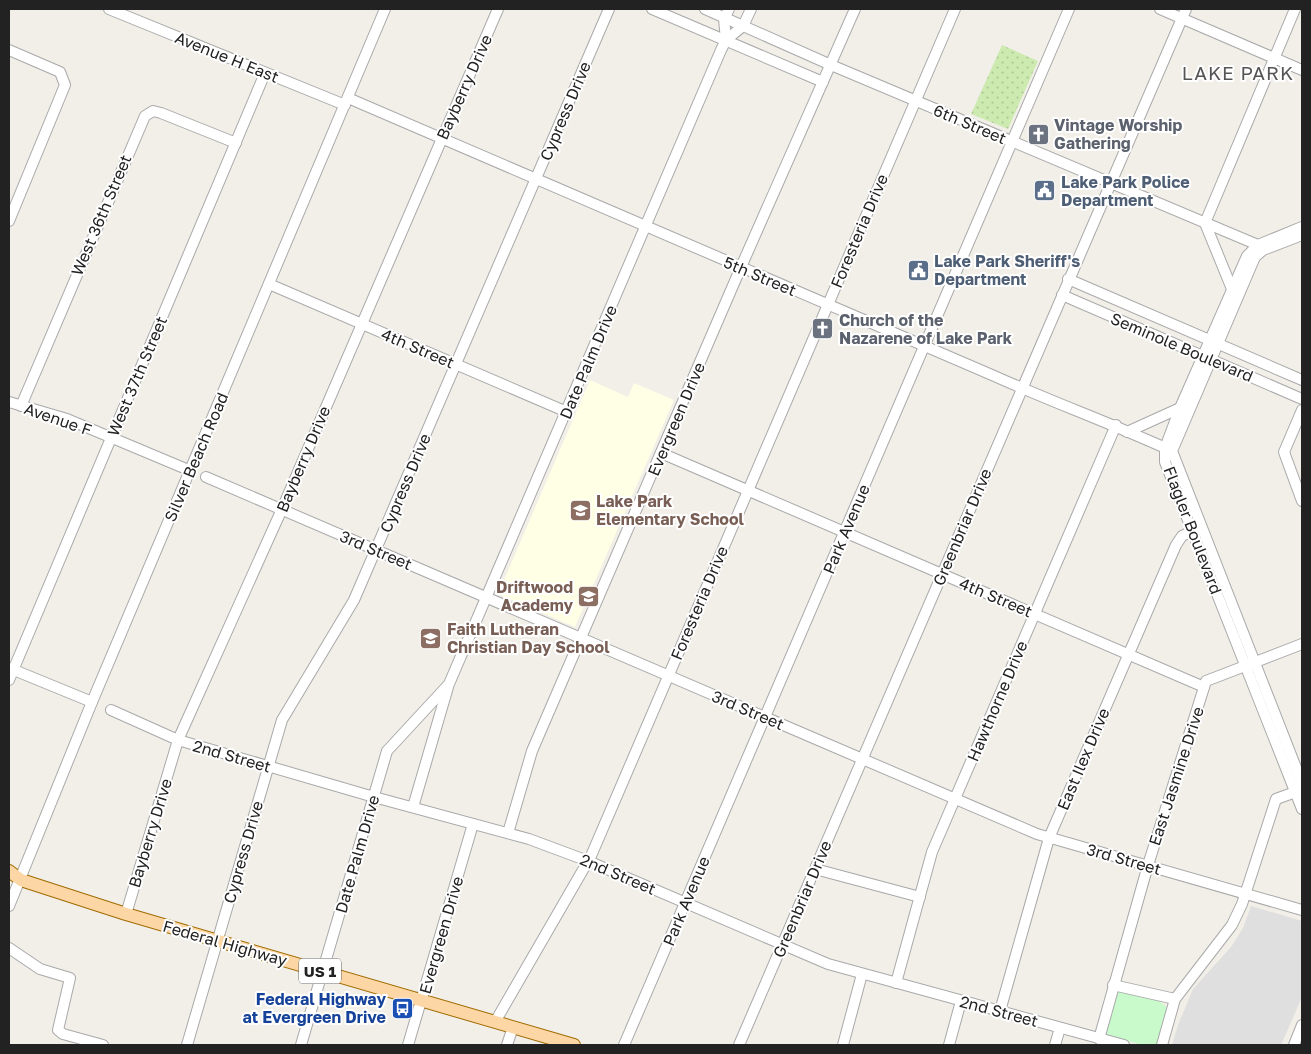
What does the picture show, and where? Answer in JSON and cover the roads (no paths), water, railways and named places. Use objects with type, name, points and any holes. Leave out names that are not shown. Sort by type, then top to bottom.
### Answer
[{"type":"main road","name":"Federal Highway","points":[[14,877],[126,914],[574,1045]]},
{"type":"street","name":"Avenue H East","points":[[110,9],[265,72],[346,102]]},
{"type":"street","name":"Silver Beach Road","points":[[9,906],[14,877],[92,702],[191,471],[385,9]]},
{"type":"street","name":"Bayberry Drive","points":[[126,914],[178,740],[282,509],[498,9]]},
{"type":"street","name":"Cypress Drive","points":[[187,1045],[282,720],[354,600],[609,9]]},
{"type":"street","points":[[652,9],[823,82]]},
{"type":"street","name":"6th Street","points":[[705,9],[726,14],[743,26],[831,65],[1260,247]]},
{"type":"street","name":"Date Palm Drive","points":[[726,40],[743,26],[751,9]]},
{"type":"street","name":"Evergreen Drive","points":[[508,833],[532,751],[741,267],[855,9]]},
{"type":"street","name":"Foresteria Drive","points":[[495,1022],[588,861],[955,9]]},
{"type":"street","points":[[1160,9],[1184,13],[1302,70]]},
{"type":"street","points":[[1232,289],[1205,223],[1296,9]]},
{"type":"street","name":"Park Avenue","points":[[624,1045],[1070,10]]},
{"type":"street","name":"Greenbriar Drive","points":[[739,1045],[1184,13]]},
{"type":"street","name":"Date Palm Drive","points":[[413,807],[448,684],[487,598],[726,40],[726,14]]},
{"type":"street","points":[[9,50],[60,72],[66,85],[9,221]]},
{"type":"street","name":"West 37th Street","points":[[9,680],[11,669],[111,438],[265,72]]},
{"type":"street","name":"5th Street","points":[[346,102],[441,138],[1022,389],[1116,425],[1127,432],[1169,450]]},
{"type":"street","name":"West 36th Street","points":[[22,406],[144,116],[153,112],[161,112],[236,143]]},
{"type":"street","points":[[1260,247],[1302,227]]},
{"type":"street","points":[[1260,247],[1302,235]]},
{"type":"street","name":"Flagler Boulevard","points":[[1169,450],[1208,358],[1232,289],[1247,256],[1260,247]]},
{"type":"street","name":"Flagler Boulevard","points":[[1214,342],[1260,247]]},
{"type":"street","name":"Seminole Boulevard","points":[[1068,279],[1302,380]]},
{"type":"street","name":"4th Street","points":[[269,284],[567,412]]},
{"type":"street","name":"Seminole Boulevard","points":[[1062,295],[1302,399]]},
{"type":"street","name":"Flagler Boulevard","points":[[1208,358],[1180,408],[1165,462],[1197,529],[1302,783]]},
{"type":"street","name":"Avenue F","points":[[9,402],[67,419],[191,471]]},
{"type":"street","points":[[1127,432],[1180,408]]},
{"type":"street","points":[[1302,410],[1284,452],[1302,501]]},
{"type":"street","name":"Hawthorne Drive","points":[[896,983],[932,852],[1116,425]]},
{"type":"street","name":"4th Street","points":[[661,453],[1204,687]]},
{"type":"street","name":"3rd Street","points":[[206,477],[955,799],[1050,838],[1302,910]]},
{"type":"street","name":"East Ilex Drive","points":[[1000,1011],[1050,838],[1176,545],[1182,536],[1197,529]]},
{"type":"street","points":[[1204,687],[1206,681],[1302,644]]},
{"type":"street","name":"Flagler Boulevard","points":[[1252,663],[1299,790],[1302,808]]},
{"type":"street","points":[[11,669],[92,702]]},
{"type":"street","name":"Date Palm Drive","points":[[301,1045],[387,751],[448,684]]},
{"type":"street","name":"East Jasmine Drive","points":[[1099,1039],[1148,865],[1204,687]]},
{"type":"street","name":"2nd Street","points":[[111,710],[178,740],[374,797],[508,833],[588,861],[828,964],[1124,1045]]},
{"type":"street","points":[[1162,1045],[1175,999],[1232,925],[1245,894],[1276,799],[1299,790]]},
{"type":"street","name":"Evergreen Drive","points":[[408,1045],[473,824]]},
{"type":"street","points":[[815,869],[920,897]]},
{"type":"street","points":[[9,948],[40,969],[70,978],[58,1030],[62,1034],[103,1045]]},
{"type":"street","points":[[843,1045],[862,974]]},
{"type":"street","points":[[1113,985],[1175,999]]},
{"type":"street","points":[[949,1045],[961,1001]]},
{"type":"street","points":[[1294,1045],[1302,1025]]},
{"type":"street","points":[[507,1045],[512,1027]]},
{"type":"street","points":[[1055,1045],[1060,1028]]},
{"type":"place","name":"Vintage Worship Gathering","points":[[1038,134]]},
{"type":"place","name":"Lake Park Police Department","points":[[1045,191]]},
{"type":"place","name":"Lake Park Sheriff's Department","points":[[918,270]]},
{"type":"place","name":"Church of the Nazarene of Lake Park","points":[[823,329]]},
{"type":"place","name":"Lake Park Elementary School","points":[[580,510]]},
{"type":"place","name":"Driftwood Academy","points":[[589,596]]},
{"type":"place","name":"Faith Lutheran Christian Day School","points":[[431,638]]},
{"type":"place","name":"Federal Highway at Evergreen Drive","points":[[402,1008]]},
{"type":"district","name":"LAKE PARK","points":[[1238,72]]}]
